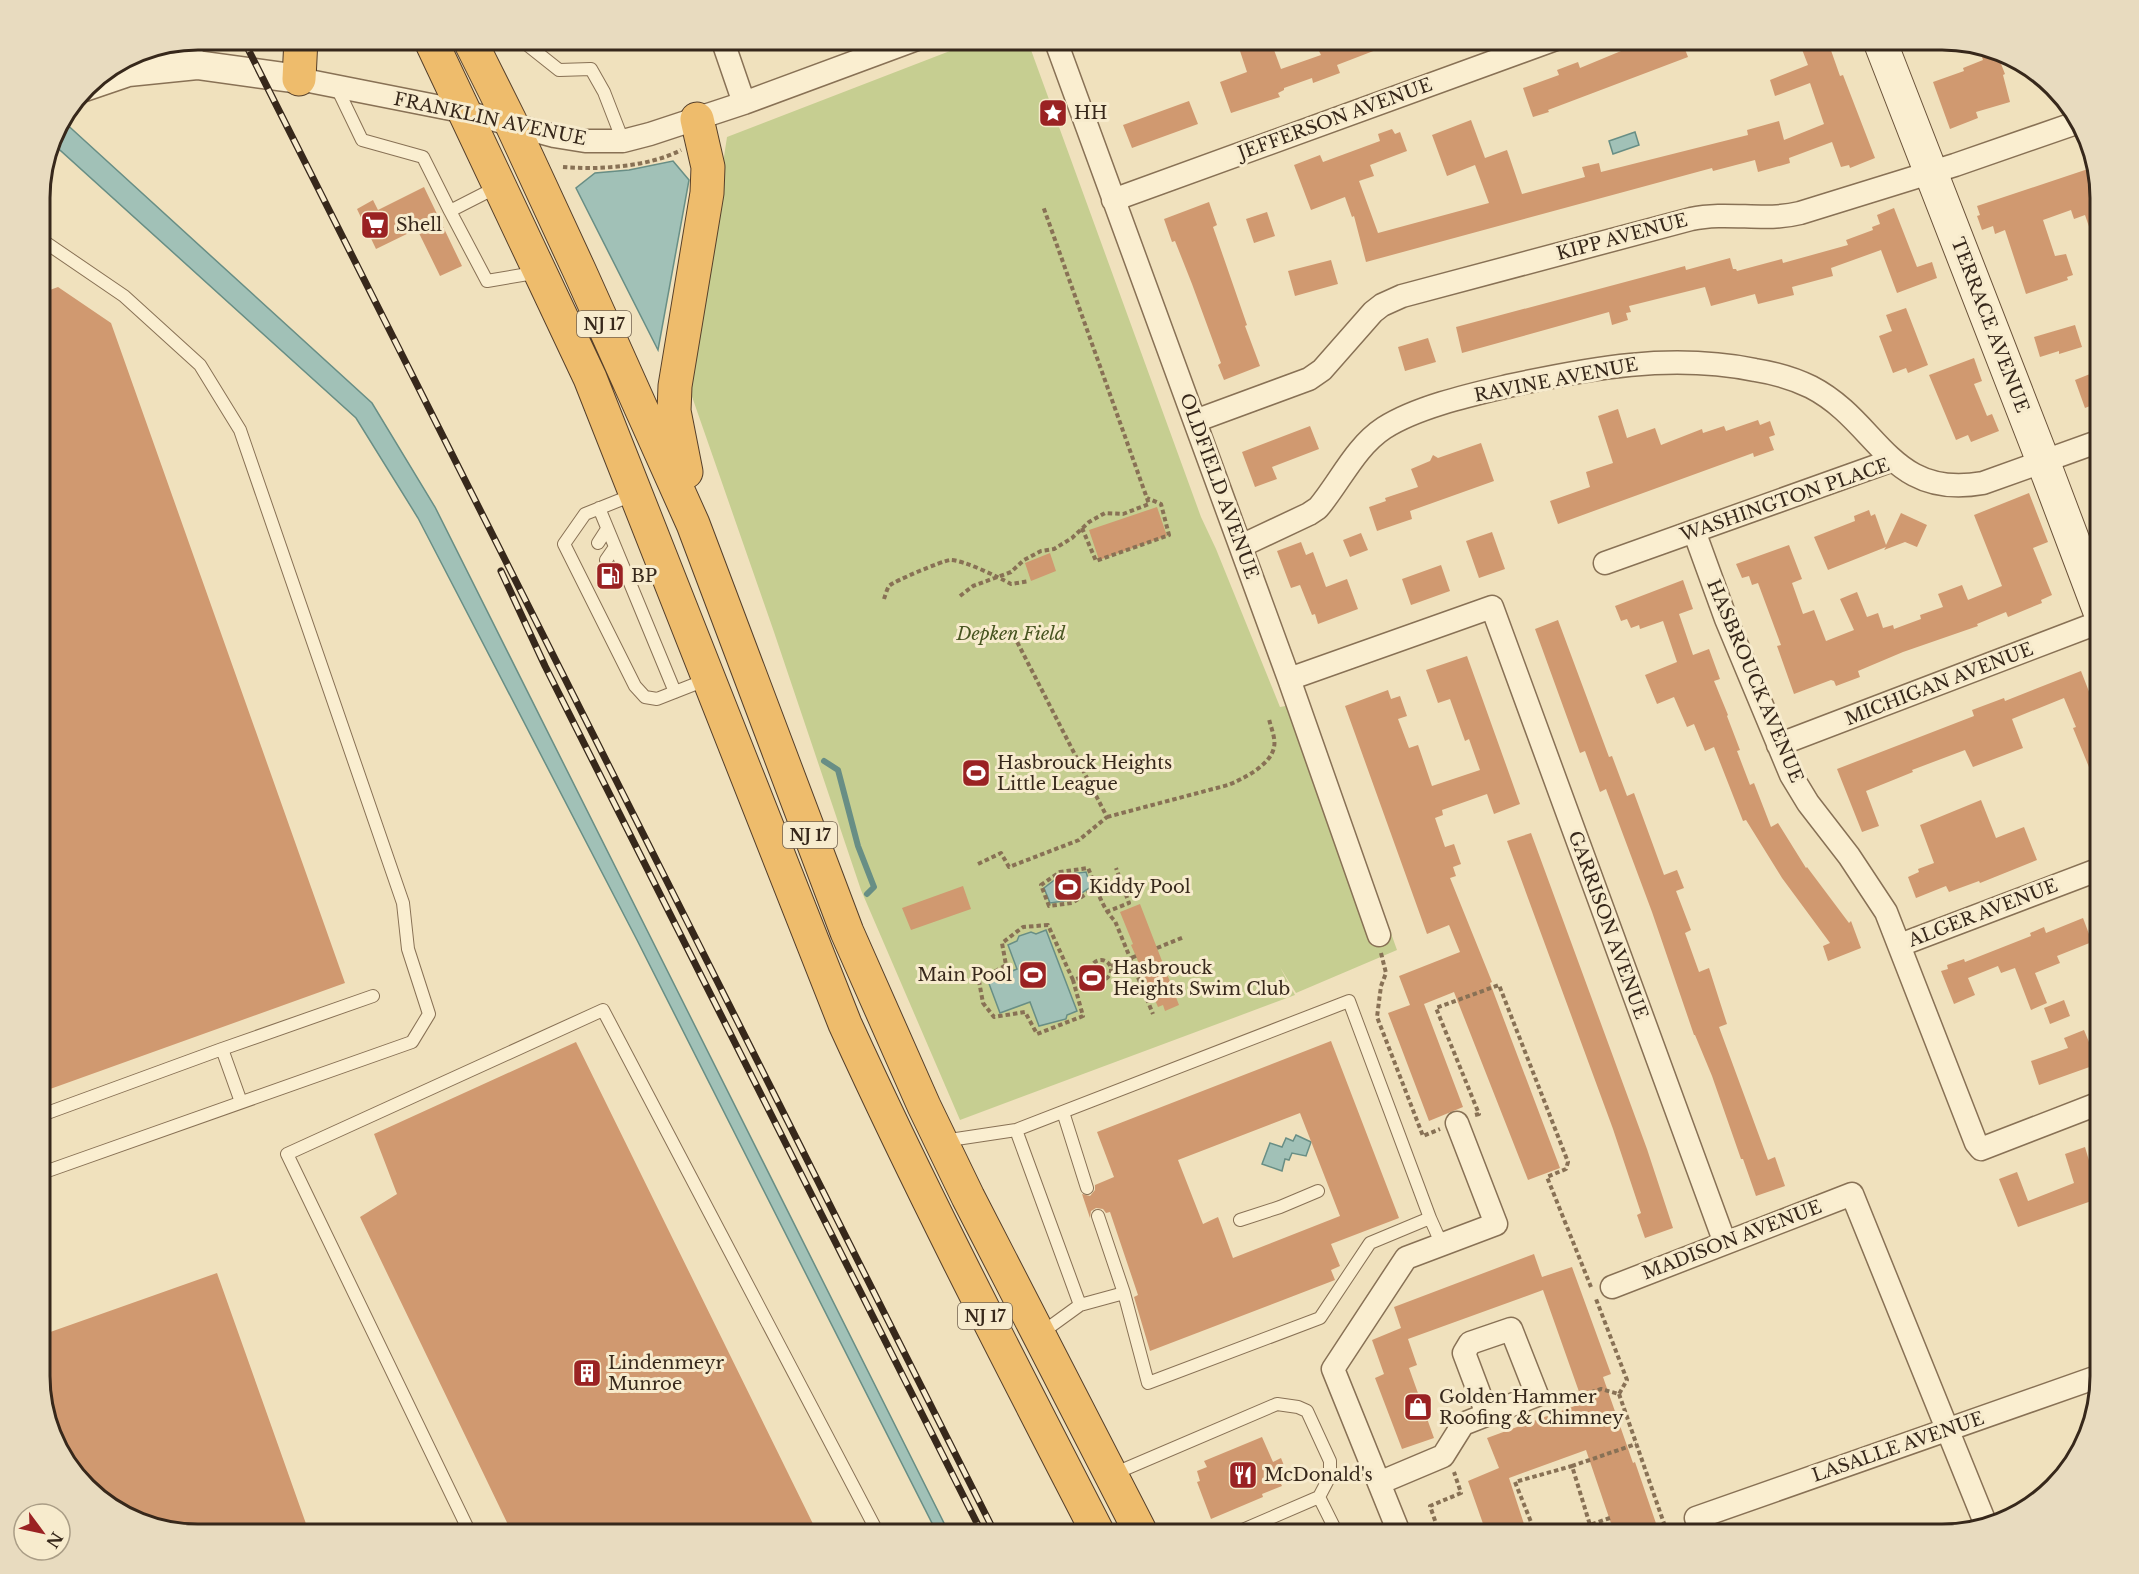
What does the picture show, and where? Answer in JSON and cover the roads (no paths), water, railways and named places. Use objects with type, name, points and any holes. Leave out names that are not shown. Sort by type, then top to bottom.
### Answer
[{"type":"highway","points":[[299,79],[300,49]]},
{"type":"highway","name":"NJ 17","points":[[435,49],[590,378],[845,1024],[982,1309],[1094,1524]]},
{"type":"highway","name":"NJ 17","points":[[483,49],[512,124],[644,411],[693,524],[847,932],[941,1141],[1136,1524]]},
{"type":"highway","points":[[693,524],[686,467],[674,411],[684,319],[707,187],[708,167],[697,118]]},
{"type":"main road","name":"TERRACE AVENUE","points":[[1883,49],[2090,586]]},
{"type":"street","points":[[725,49],[744,103]]},
{"type":"street","name":"FRANKLIN AVENUE","points":[[299,79],[466,112],[554,136],[585,141],[623,141],[744,103],[890,49]]},
{"type":"street","name":"OLDFIELD AVENUE","points":[[1059,49],[1290,679],[1379,935]]},
{"type":"street","name":"JEFFERSON AVENUE","points":[[1113,200],[1528,49]]},
{"type":"street","points":[[110,78],[191,53],[299,79]]},
{"type":"street","name":"KIPP AVENUE","points":[[1195,421],[1309,379],[1322,370],[1373,312],[1402,296],[1691,219],[1721,215],[1788,216],[1800,213],[2070,125]]},
{"type":"street","name":"RAVINE AVENUE","points":[[1241,546],[1318,508],[1370,439],[1400,420],[1487,391],[1629,364],[1679,361],[1714,363],[1780,375],[1795,380],[1827,397],[1893,460]]},
{"type":"street","name":"WASHINGTON PLACE","points":[[1605,563],[1893,460],[1922,479],[1943,486],[1963,487],[1983,483],[2090,445]]},
{"type":"street","name":"HASBROUCK AVENUE","points":[[1694,531],[1726,618],[1791,775],[1808,803],[1864,878],[1886,912],[1971,1133],[1981,1149],[2090,1107]]},
{"type":"street","name":"GARRISON AVENUE","points":[[1290,679],[1492,607],[1725,1243]]},
{"type":"street","name":"MICHIGAN AVENUE","points":[[1778,745],[2090,626]]},
{"type":"street","name":"ALGER AVENUE","points":[[1900,945],[2090,873]]},
{"type":"street","points":[[1396,1524],[1333,1369],[1406,1258],[1496,1224],[1457,1123]]},
{"type":"street","name":"MADISON AVENUE","points":[[1612,1287],[1852,1194],[1946,1431]]},
{"type":"street","name":"LASALLE AVENUE","points":[[1696,1518],[2090,1380]]},
{"type":"street","points":[[1379,1483],[1443,1456],[1463,1424],[1487,1414]]},
{"type":"street","points":[[1946,1431],[1983,1518]]},
{"type":"lane","points":[[533,49],[559,70],[591,69],[604,92],[623,141]]},
{"type":"lane","points":[[336,87],[362,140],[423,157],[487,281],[541,272]]},
{"type":"lane","points":[[450,211],[500,185]]},
{"type":"lane","points":[[50,246],[124,296],[200,365],[240,430],[403,903],[408,949],[429,1014],[412,1042],[50,1170]]},
{"type":"lane","points":[[636,493],[585,514],[564,544],[578,572],[590,584],[635,686],[645,697],[657,699],[710,679]]},
{"type":"lane","points":[[599,508],[631,585],[636,612],[675,692]]},
{"type":"lane","points":[[598,543],[608,529]]},
{"type":"lane","points":[[606,560],[615,547]]},
{"type":"lane","points":[[578,572],[585,561]]},
{"type":"lane","points":[[624,597],[631,585]]},
{"type":"lane","points":[[50,1112],[374,996]]},
{"type":"lane","points":[[941,1141],[1016,1130],[1349,1002],[1442,1245]]},
{"type":"lane","points":[[466,1524],[287,1154],[603,1010],[869,1524]]},
{"type":"lane","points":[[222,1049],[241,1102]]},
{"type":"lane","points":[[1063,1112],[1087,1188]]},
{"type":"lane","points":[[1016,1130],[1080,1305]]},
{"type":"lane","points":[[1240,1220],[1318,1191]]},
{"type":"lane","points":[[1098,1216],[1124,1293],[1148,1383],[1320,1318],[1370,1243],[1430,1218]]},
{"type":"lane","points":[[1039,1335],[1080,1305],[1124,1293]]},
{"type":"lane","points":[[1110,1476],[1277,1404],[1298,1407],[1307,1411],[1330,1461],[1330,1476],[1319,1497],[1256,1524]]},
{"type":"lane","points":[[1319,1497],[1332,1524]]},
{"type":"water","points":[[68,125],[372,403],[435,507],[944,1524],[932,1524],[637,940],[418,518],[356,418],[58,148]]},
{"type":"water","points":[[1635,132],[1639,145],[1613,154],[1609,141]]},
{"type":"water","points":[[673,161],[689,180],[658,350],[576,188],[595,173],[629,170]]},
{"type":"water","name":"Kiddy Pool","points":[[1086,872],[1091,887],[1071,900],[1050,903],[1044,888],[1061,875]]},
{"type":"water","name":"Main Pool","points":[[1046,930],[1077,1011],[1067,1015],[1066,1019],[1039,1026],[1030,1002],[1000,1013],[988,981],[1017,969],[1008,945],[1017,941],[1019,936]]},
{"type":"water","points":[[1296,1135],[1311,1142],[1306,1156],[1292,1153],[1289,1160],[1285,1159],[1282,1171],[1262,1164],[1270,1143],[1282,1147],[1286,1138],[1293,1141]]},
{"type":"waterway","points":[[824,761],[838,770],[858,846],[874,887],[867,894]]},
{"type":"railway","points":[[248,49],[990,1524]]},
{"type":"railway","points":[[501,571],[545,666],[977,1524]]},
{"type":"place","name":"HH","points":[[1053,113]]},
{"type":"place","name":"Shell","points":[[375,225]]},
{"type":"place","name":"BP","points":[[610,576]]},
{"type":"place","name":"Hasbrouck Heights Little League","points":[[976,773]]},
{"type":"place","name":"Kiddy Pool","points":[[1068,887]]},
{"type":"place","name":"Main Pool","points":[[1033,975]]},
{"type":"place","name":"Hasbrouck Heights Swim Club","points":[[1092,978]]},
{"type":"place","name":"Lindenmeyr Munroe","points":[[587,1373]]},
{"type":"place","name":"Golden Hammer Roofing & Chimney","points":[[1418,1407]]},
{"type":"place","name":"McDonald's","points":[[1243,1475]]},
{"type":"park label","name":"Depken Field","points":[[1011,634]]}]
